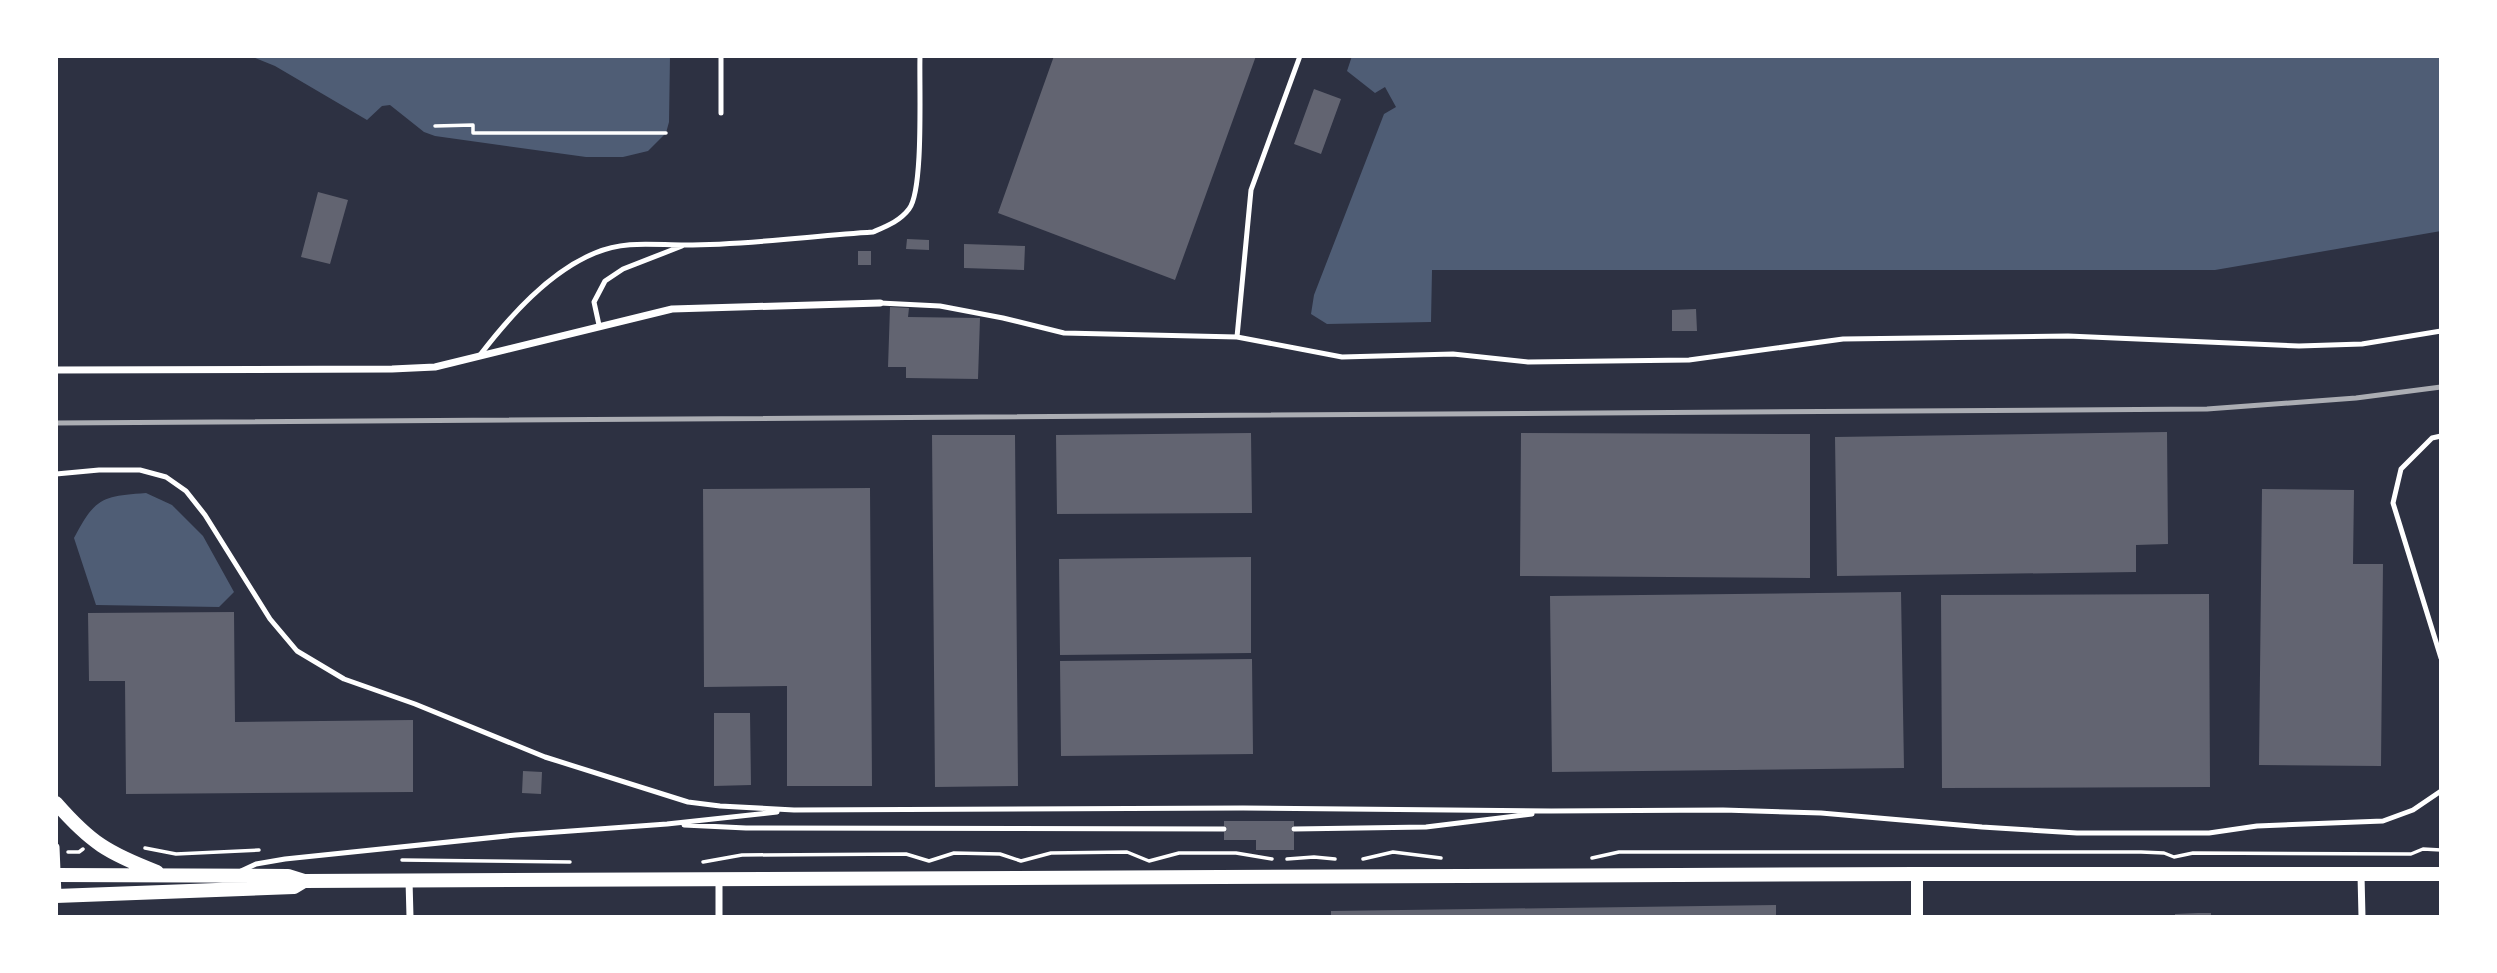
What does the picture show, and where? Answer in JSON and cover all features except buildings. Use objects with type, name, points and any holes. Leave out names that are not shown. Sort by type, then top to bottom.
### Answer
[{"type":"main road","points":[[56,803],[91,840],[120,857],[166,875]]},
{"type":"main road","points":[[57,876],[288,876],[304,881],[2441,874]]},
{"type":"main road","points":[[57,896],[282,888],[294,887],[304,881]]},
{"type":"street","points":[[56,370],[435,367],[673,309],[880,303]]},
{"type":"street","points":[[56,847],[57,896]]},
{"type":"street","points":[[1917,874],[1917,917]]},
{"type":"street","points":[[2361,875],[2362,917]]},
{"type":"street","points":[[409,879],[410,917]]},
{"type":"street","points":[[719,880],[719,917]]},
{"type":"lane","points":[[721,56],[721,113]]},
{"type":"lane","points":[[480,356],[508,318],[543,287],[579,260],[619,245],[685,245],[873,232],[894,223],[911,207],[918,183],[920,56]]},
{"type":"lane","points":[[1237,337],[1251,190],[1300,56]]},
{"type":"lane","points":[[599,325],[594,302],[605,281],[623,269],[685,245]]},
{"type":"lane","points":[[880,303],[940,306],[1065,333],[1237,337],[1342,357],[1453,354],[1528,362],[1689,360],[1843,338],[2068,336],[2299,346],[2362,344],[2441,331]]},
{"type":"lane","points":[[2441,436],[2432,438],[2400,469],[2393,503],[2441,658]]},
{"type":"lane","points":[[56,474],[140,470],[166,477],[186,491],[205,515],[270,620],[297,650],[345,679],[415,704],[545,757],[688,802],[794,810],[1723,810],[1821,813],[2077,833],[2209,833],[2257,826],[2383,821],[2413,810],[2441,791]]},
{"type":"lane","points":[[228,876],[256,864],[285,859],[794,810]]},
{"type":"lane","points":[[1294,829],[1426,827],[1551,811]]},
{"type":"lane","points":[[667,824],[746,828],[1224,829]]},
{"type":"path","points":[[435,126],[473,125],[473,133],[666,133]]},
{"type":"path","points":[[140,847],[176,853],[270,849]]},
{"type":"path","points":[[389,848],[390,860],[578,862]]},
{"type":"path","points":[[75,853],[82,849]]},
{"type":"path","points":[[1587,859],[1619,852],[2141,852],[2164,853],[2174,857],[2193,853],[2411,853],[2423,849],[2441,850]]},
{"type":"path","points":[[698,863],[742,855],[906,854],[929,861],[954,853],[1000,854],[1021,861],[1051,853],[1126,852],[1149,861],[1179,853],[1236,853],[1276,860],[1314,857],[1345,860]]},
{"type":"path","points":[[1356,861],[1393,852],[1448,859]]},
{"type":"path","points":[[2141,852],[2141,859]]},
{"type":"water","points":[[250,56],[670,56],[669,122],[666,133],[648,151],[623,157],[586,157],[435,136],[424,132],[390,105],[382,106],[367,120],[275,66]]},
{"type":"water","points":[[1352,56],[2441,56],[2441,231],[2215,270],[1432,270],[1431,322],[1327,324],[1311,314],[1314,295],[1384,114],[1396,107],[1385,87],[1375,93],[1347,71]]},
{"type":"water","points":[[146,493],[172,505],[203,536],[234,592],[219,607],[96,605],[74,538],[94,507],[101,502],[119,496]]},
{"type":"railway","points":[[56,423],[2207,409],[2356,398],[2441,387]]}]
